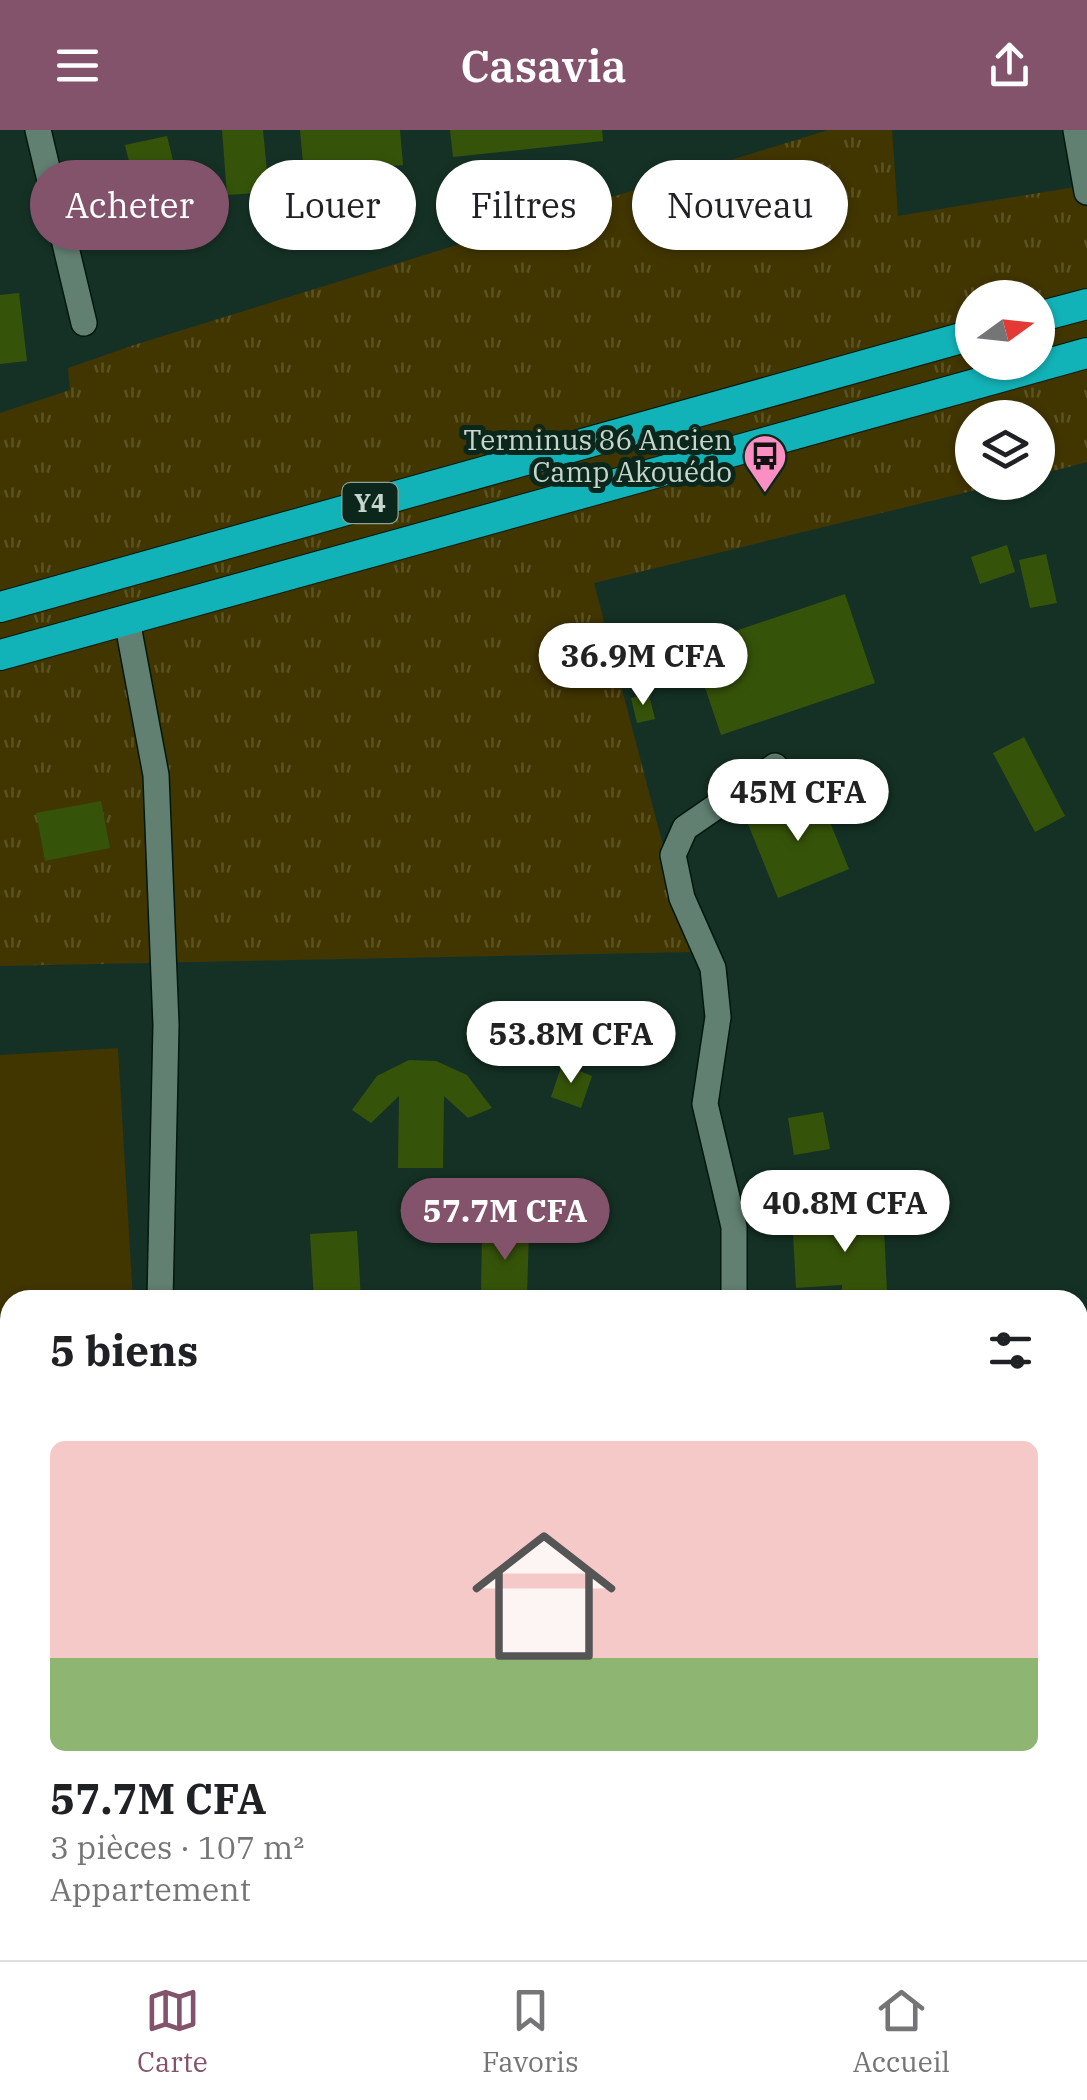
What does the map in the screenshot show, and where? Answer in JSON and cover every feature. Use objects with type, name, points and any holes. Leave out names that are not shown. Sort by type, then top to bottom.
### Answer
[{"type":"highway","points":[[1055,312],[1087,304]]},
{"type":"highway","name":"Y4","points":[[0,607],[955,340]]},
{"type":"highway","name":"Y4","points":[[0,655],[1087,352]]},
{"type":"street","points":[[38,130],[84,323]]},
{"type":"street","points":[[1076,130],[1087,192]]},
{"type":"street","points":[[127,620],[156,774],[166,1025],[160,1290]]},
{"type":"street","points":[[734,1290],[734,1227],[705,1104],[718,1017],[713,968],[682,898],[673,856],[684,828],[774,766]]},
{"type":"green space","points":[[828,130],[892,130],[898,216],[1087,185],[1087,462],[1055,470],[1055,400],[955,400],[955,495],[594,583],[691,952],[0,966],[0,413],[70,390],[68,368],[441,250],[612,250],[612,197],[632,191],[632,250],[848,250],[848,160],[731,160]]},
{"type":"green space","points":[[118,1048],[132,1290],[0,1290],[0,1055]]},
{"type":"building","points":[[222,130],[263,130],[266,160],[249,160],[249,193],[229,195],[229,160],[224,160]]},
{"type":"building","points":[[300,130],[400,130],[403,160],[303,160]]},
{"type":"building","points":[[450,130],[602,130],[603,141],[453,157]]},
{"type":"building","points":[[167,136],[173,160],[129,160],[125,145]]},
{"type":"building","points":[[19,293],[27,361],[0,364],[0,295]]},
{"type":"building","points":[[1007,545],[1015,572],[980,584],[971,557]]},
{"type":"building","points":[[1046,554],[1057,603],[1030,608],[1019,560]]},
{"type":"building","points":[[845,594],[875,683],[721,735],[691,646]]},
{"type":"building","points":[[649,694],[655,719],[637,723],[631,698]]},
{"type":"building","points":[[1024,737],[1065,816],[1035,832],[993,753]]},
{"type":"building","points":[[817,790],[849,869],[778,898],[746,819]]},
{"type":"building","points":[[101,801],[110,848],[45,861],[36,813]]},
{"type":"building","points":[[409,1060],[436,1061],[467,1075],[492,1108],[468,1118],[444,1096],[443,1168],[398,1168],[399,1096],[371,1123],[352,1110],[377,1076]]},
{"type":"building","points":[[562,1064],[592,1076],[581,1108],[551,1097]]},
{"type":"building","points":[[823,1112],[830,1149],[794,1155],[788,1118]]},
{"type":"building","points":[[883,1206],[887,1290],[842,1290],[842,1285],[796,1288],[793,1234],[848,1231],[847,1208]]},
{"type":"building","points":[[482,1229],[529,1231],[527,1290],[481,1290]]},
{"type":"building","points":[[357,1231],[360,1290],[313,1290],[310,1234]]},
{"type":"place","name":"Terminus 86 Ancien Camp Akouédo","points":[[765,494]]}]
